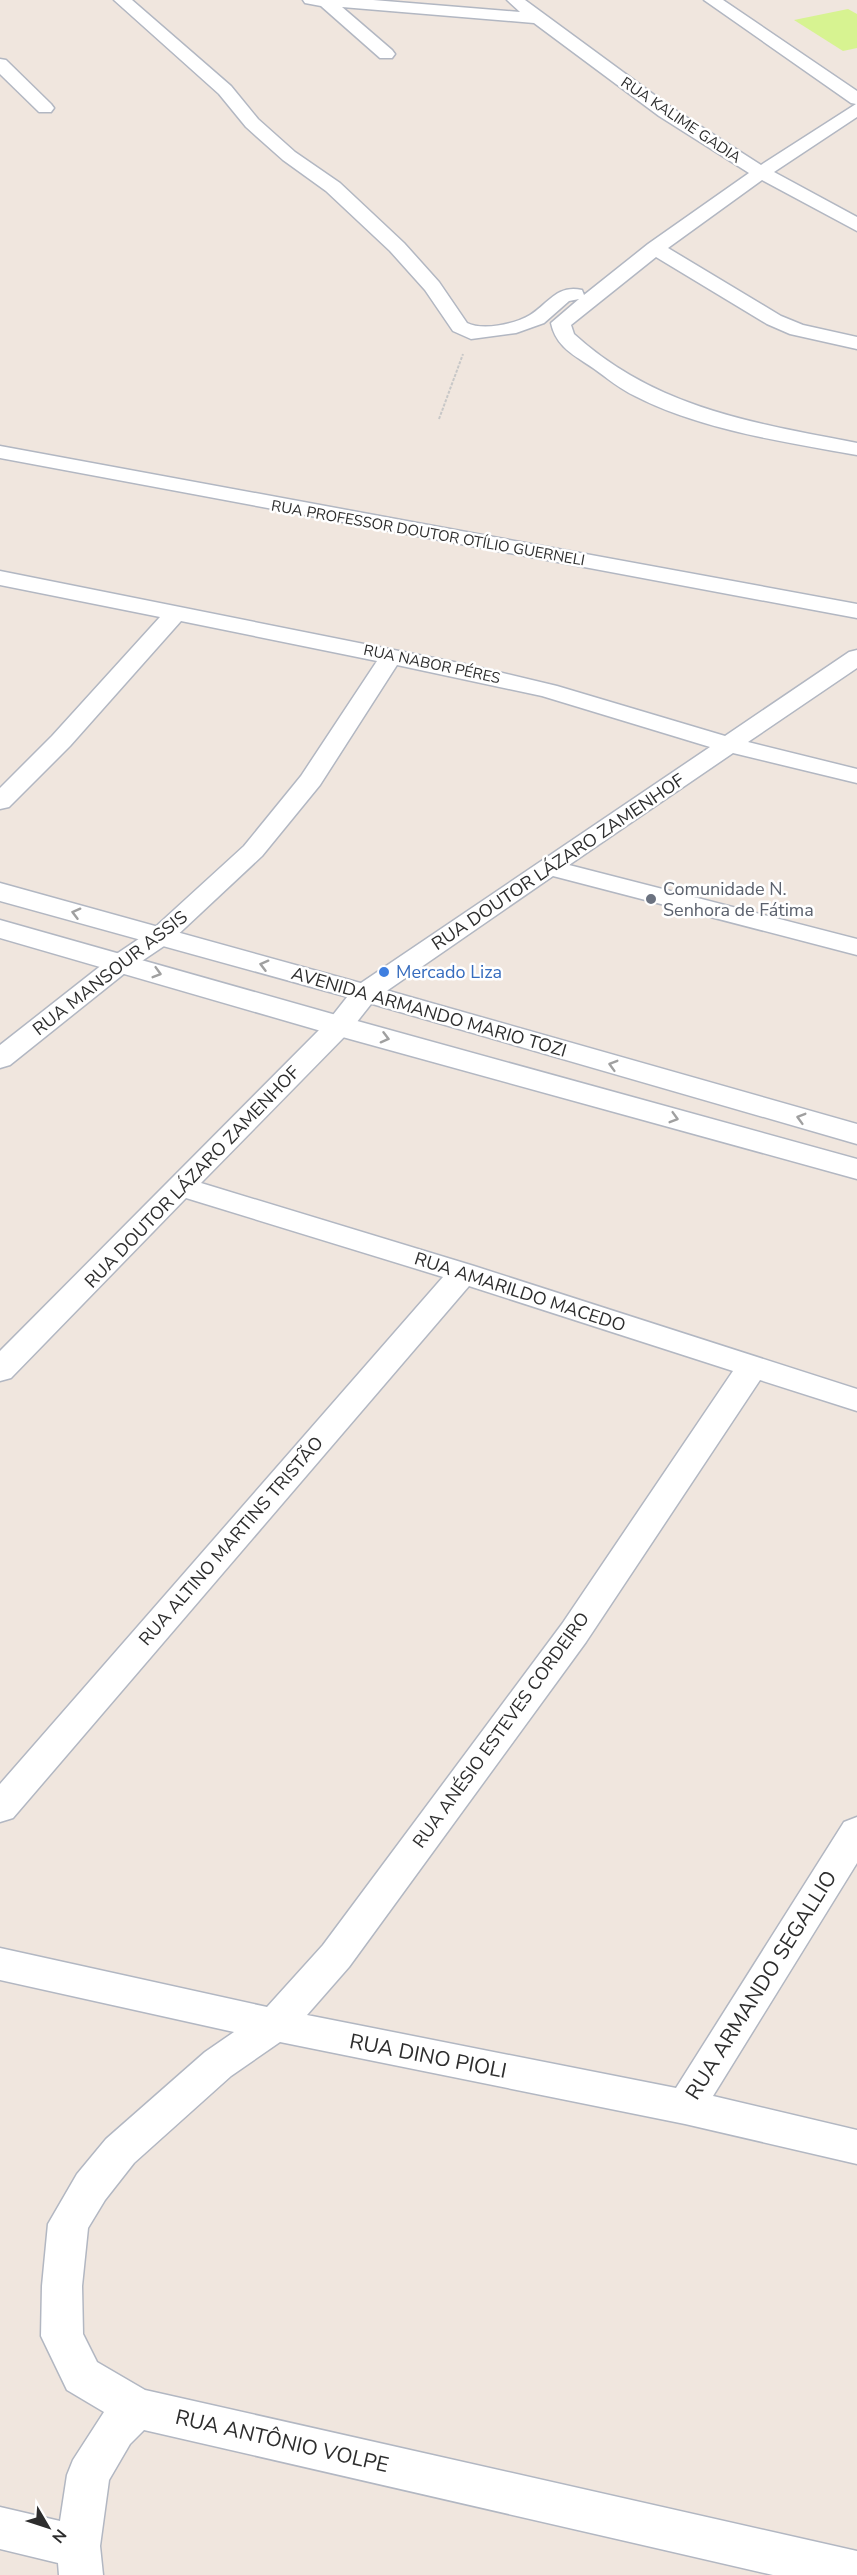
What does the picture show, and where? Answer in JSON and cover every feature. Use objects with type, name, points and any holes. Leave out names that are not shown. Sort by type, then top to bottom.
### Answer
[{"type":"street","points":[[122,0],[225,90],[252,123],[289,156],[333,186],[397,247],[432,286],[460,327],[471,333],[509,329],[537,319],[562,297],[605,287]]},
{"type":"street","points":[[320,0],[538,18]]},
{"type":"street","points":[[320,0],[386,54]]},
{"type":"street","name":"RUA KALIME GADIA","points":[[514,0],[683,123],[762,172],[857,225]]},
{"type":"street","points":[[712,0],[857,99]]},
{"type":"street","points":[[0,64],[45,108]]},
{"type":"street","points":[[857,109],[762,172],[655,248],[561,323],[564,336],[576,347],[640,391],[706,416],[789,436],[857,449]]},
{"type":"street","points":[[655,248],[774,320],[797,330],[857,344]]},
{"type":"street","name":"RUA PROFESSOR DOUTOR OTÍLIO GUERNELI","points":[[0,452],[857,611]]},
{"type":"street","name":"RUA NABOR PÉRES","points":[[0,578],[177,612],[549,690],[730,745],[857,776]]},
{"type":"street","points":[[0,802],[61,741],[177,612]]},
{"type":"street","name":"RUA MANSOUR ASSIS","points":[[0,1059],[122,963],[161,936],[253,851],[311,780],[392,656]]},
{"type":"street","name":"RUA DOUTOR LÁZARO ZAMENHOF","points":[[0,1370],[183,1187],[339,1026],[365,993],[857,657]]},
{"type":"street","points":[[547,867],[857,947]]},
{"type":"street","name":"AVENIDA ARMANDO MARIO TOZI","points":[[0,892],[365,993],[857,1134]]},
{"type":"street","name":"AVENIDA ARMANDO MARIO TOZI","points":[[0,929],[339,1026],[857,1169]]},
{"type":"street","name":"RUA AMARILDO MACEDO","points":[[183,1187],[463,1273],[857,1400]]},
{"type":"street","name":"RUA ALTINO MARTINS TRISTÃO","points":[[0,1808],[463,1273]]},
{"type":"street","name":"RUA ANÉSIO ESTEVES CORDEIRO","points":[[218,2064],[275,2025],[336,1956],[567,1642],[752,1367]]},
{"type":"street","name":"RUA ARMANDO SEGALLIO","points":[[685,2107],[857,1832]]},
{"type":"street","name":"RUA DINO PIOLI","points":[[0,1964],[275,2025],[685,2107],[857,2147]]},
{"type":"street","name":"RUA ANTÔNIO VOLPE","points":[[218,2064],[120,2151],[91,2187],[68,2224],[62,2286],[62,2336],[82,2376],[137,2408],[857,2572]]},
{"type":"street","points":[[0,2528],[79,2561],[88,2475],[115,2430],[137,2408]]},
{"type":"path","points":[[439,419],[471,333]]},
{"type":"green space","points":[[848,9],[857,14],[857,48],[843,51],[794,20]]},
{"type":"place","name":"Comunidade N. Senhora de Fátima","points":[[651,899]]},
{"type":"place","name":"Mercado Liza","points":[[384,972]]}]
